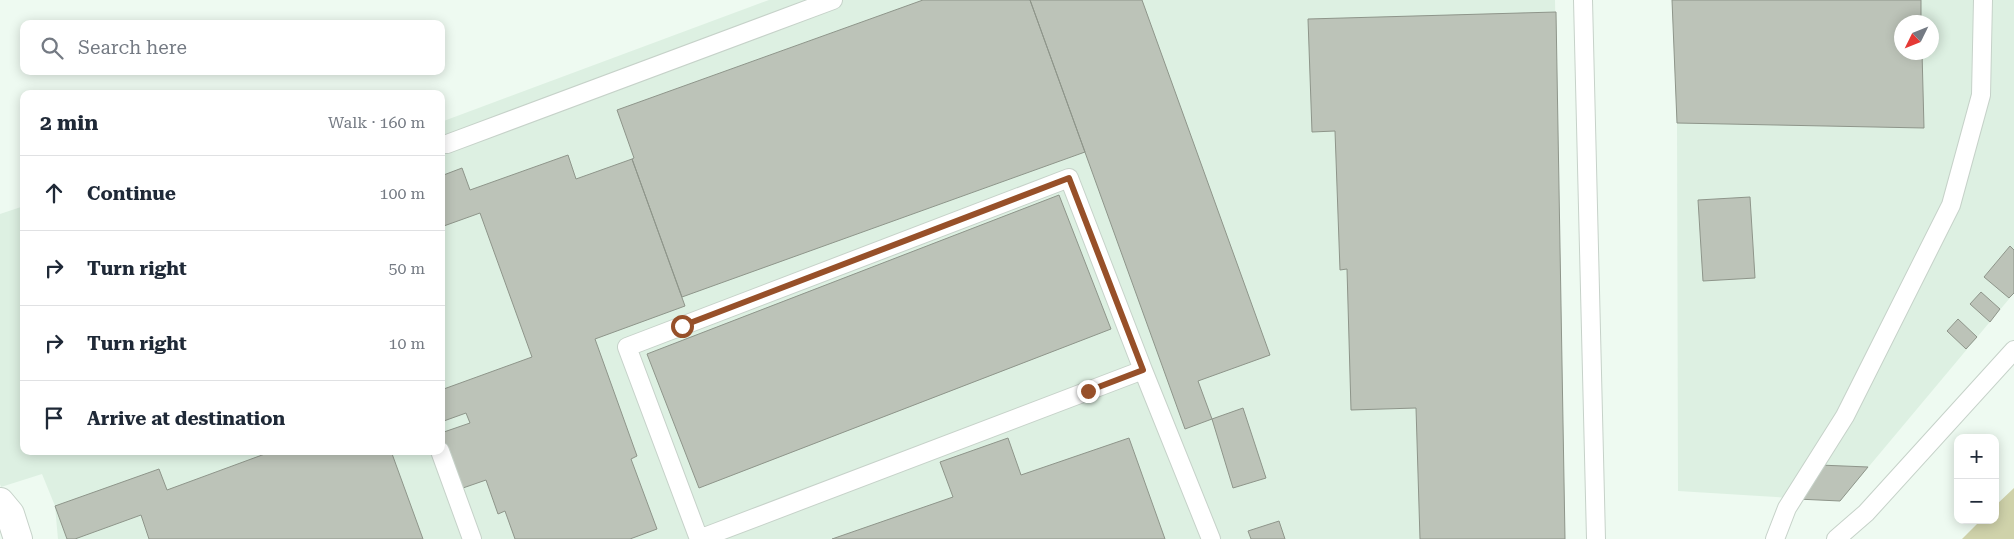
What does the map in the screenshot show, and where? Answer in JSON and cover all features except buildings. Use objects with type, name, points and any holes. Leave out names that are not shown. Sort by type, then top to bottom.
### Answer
[{"type":"street","points":[[0,502],[10,514],[18,539]]},
{"type":"lane","points":[[447,144],[833,0]]},
{"type":"lane","points":[[1583,0],[1596,539]]},
{"type":"lane","points":[[1775,539],[1787,508],[1845,416],[1951,205],[1981,95],[1983,0]]},
{"type":"lane","points":[[1143,370],[699,539],[627,347],[1069,178],[1211,539]]},
{"type":"lane","points":[[1836,539],[1866,513],[2014,350]]},
{"type":"lane","points":[[441,455],[472,539]]},
{"type":"shaded area","points":[[769,0],[1555,0],[1565,539],[58,539],[55,506],[42,474],[1,487],[0,214],[20,207],[20,455],[445,455],[445,144],[447,144],[445,139],[445,121]]},
{"type":"shaded area","points":[[1672,0],[2014,0],[2014,293],[1840,501],[1678,491],[1677,123]]},
{"type":"green space","points":[[2014,488],[2014,539],[1962,539],[1977,524],[1999,524],[1999,502]]},
{"type":"route","points":[[682,326],[1069,178],[1143,370],[1088,391]]}]
